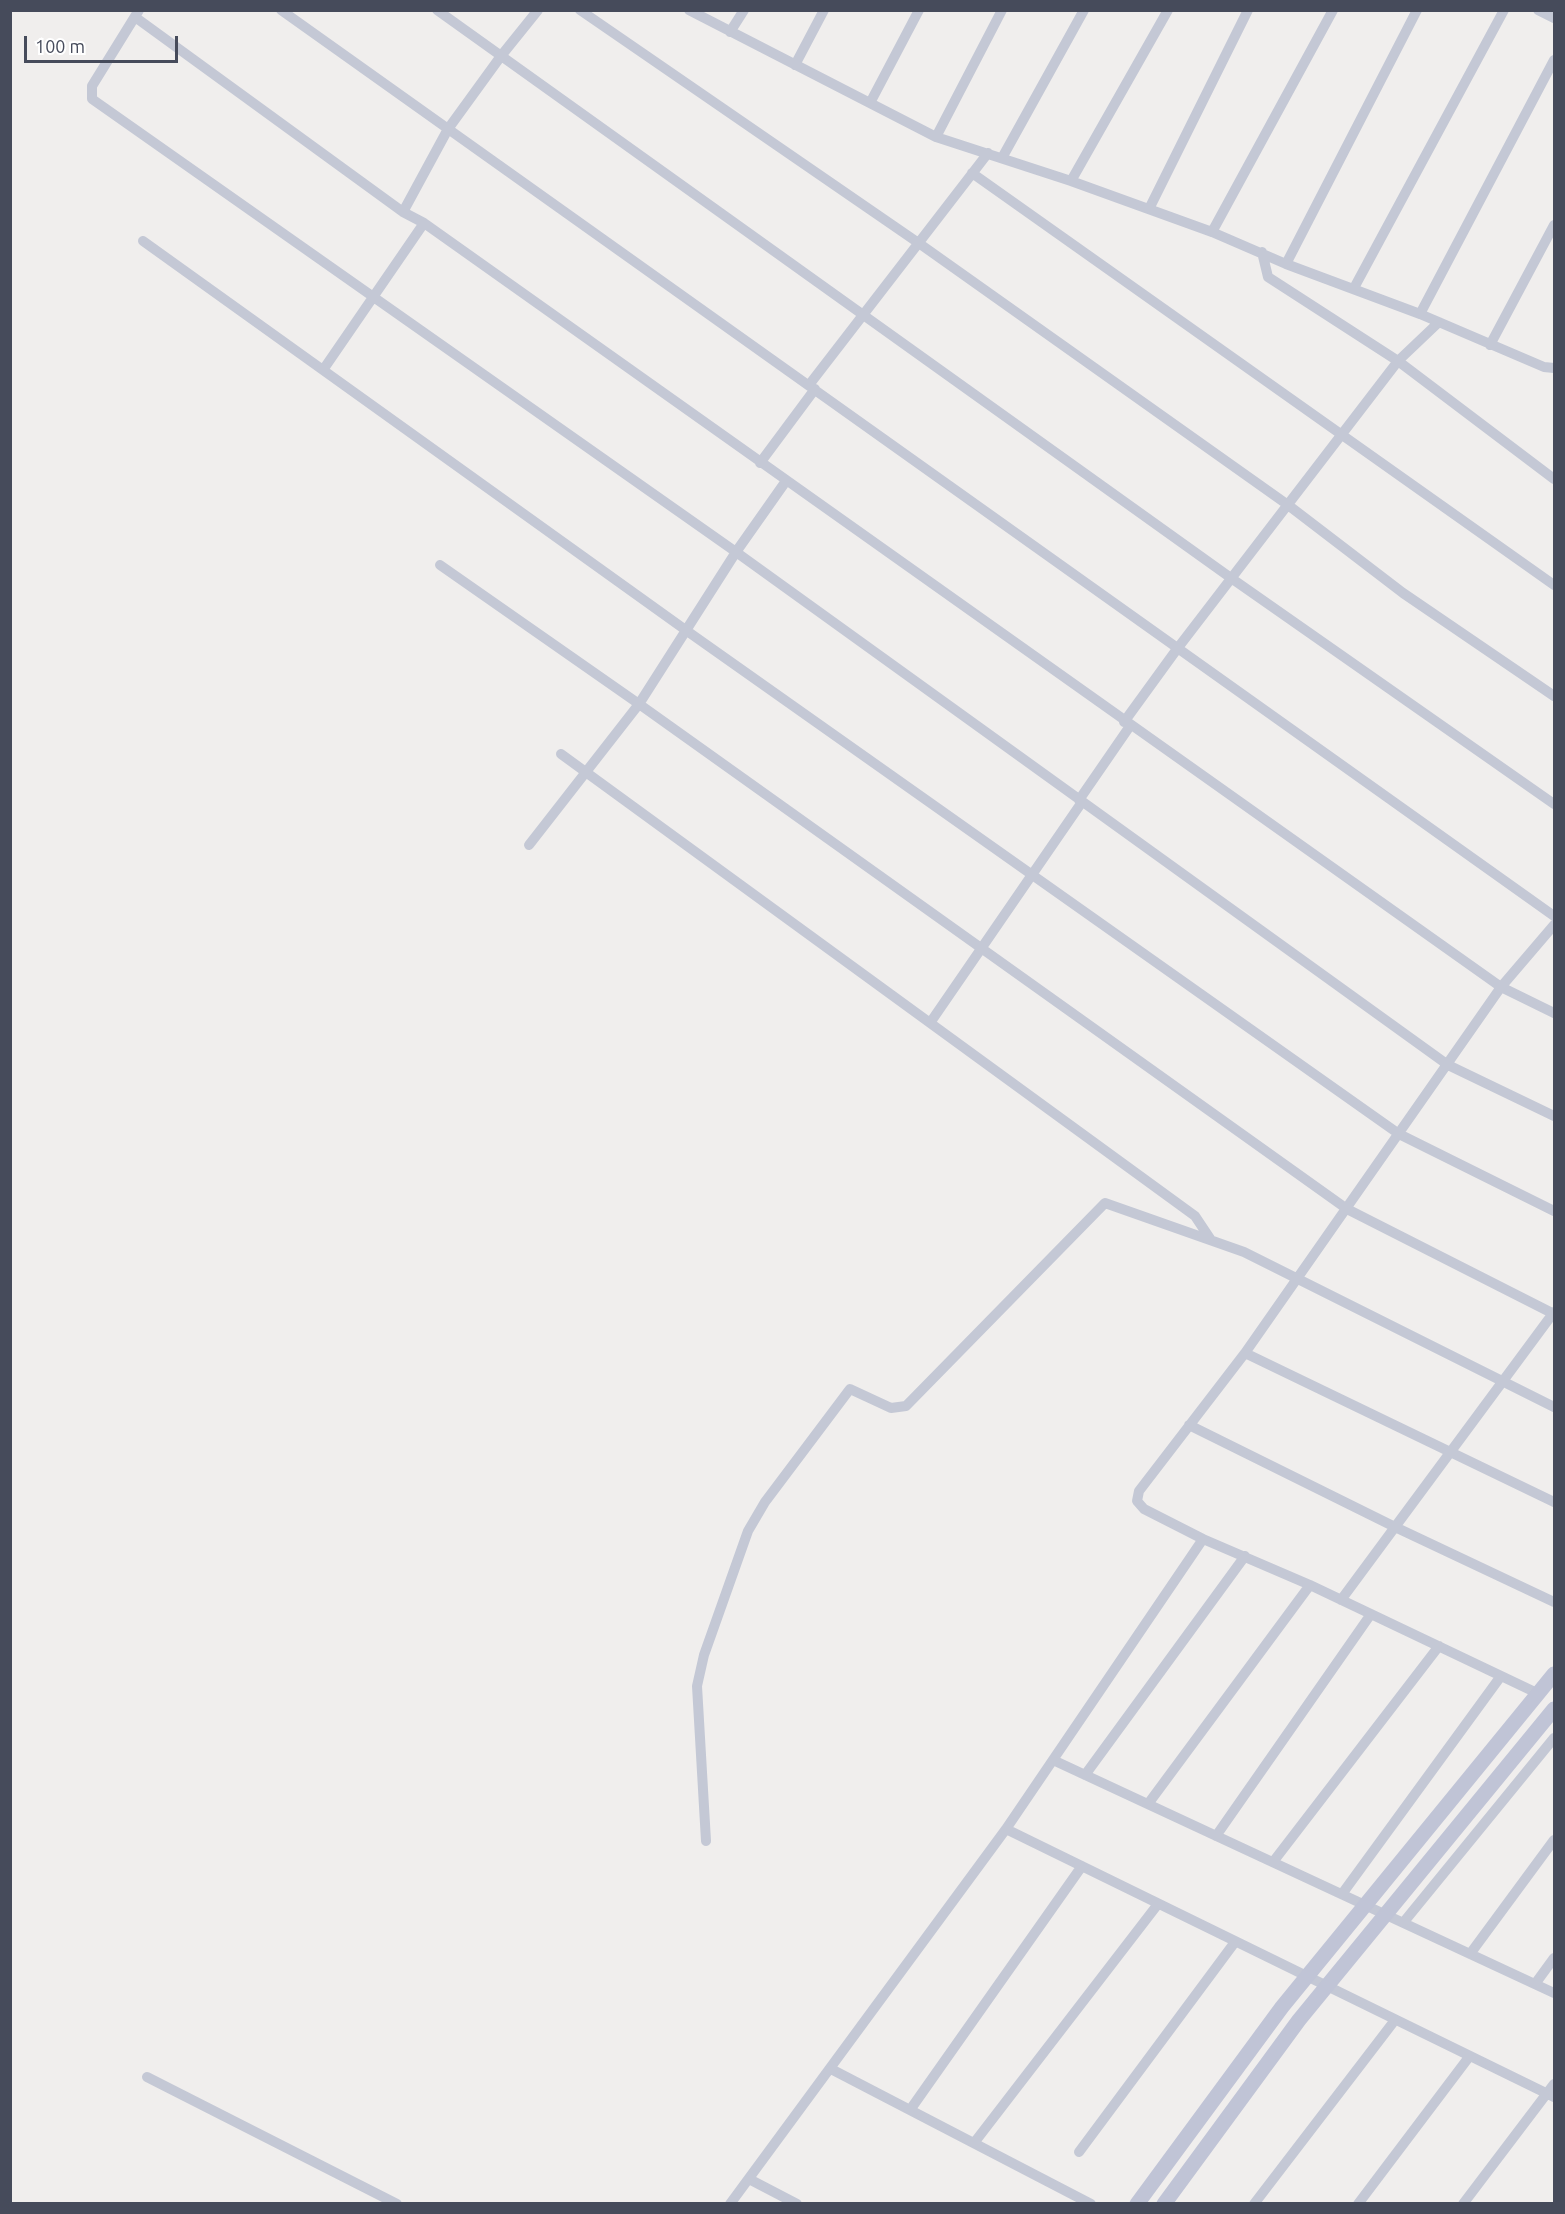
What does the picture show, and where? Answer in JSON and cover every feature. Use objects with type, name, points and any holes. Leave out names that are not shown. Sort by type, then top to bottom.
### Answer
[{"type":"main road","points":[[1137,2204],[1228,2078],[1307,1977],[1554,1674]]},
{"type":"main road","points":[[1164,2204],[1245,2090],[1326,1987],[1554,1709]]},
{"type":"street","points":[[281,10],[1554,916]]},
{"type":"street","points":[[437,10],[1231,578],[1554,804]]},
{"type":"street","points":[[403,212],[448,129],[538,10]]},
{"type":"street","points":[[580,10],[920,244],[1288,505],[1403,593],[1554,696]]},
{"type":"street","points":[[689,10],[936,137],[1212,232],[1286,264],[1420,314],[1549,368],[1554,374]]},
{"type":"street","points":[[730,32],[744,10]]},
{"type":"street","points":[[795,65],[824,10]]},
{"type":"street","points":[[870,103],[919,10]]},
{"type":"street","points":[[936,137],[1002,10]]},
{"type":"street","points":[[1002,158],[1084,10]]},
{"type":"street","points":[[1071,182],[1168,10]]},
{"type":"street","points":[[1149,210],[1248,10]]},
{"type":"street","points":[[1212,232],[1333,10]]},
{"type":"street","points":[[1286,264],[1417,10]]},
{"type":"street","points":[[1354,288],[1504,10]]},
{"type":"street","points":[[1538,10],[1554,18]]},
{"type":"street","points":[[1554,1013],[1501,987],[1127,724],[424,223],[403,212],[137,14],[92,86],[93,99],[736,552],[1448,1065],[1554,1116]]},
{"type":"street","points":[[1420,314],[1554,60]]},
{"type":"street","points":[[760,463],[864,316],[988,153]]},
{"type":"street","points":[[972,173],[1554,585]]},
{"type":"street","points":[[323,370],[424,223]]},
{"type":"street","points":[[1490,345],[1554,225]]},
{"type":"street","points":[[143,241],[687,631],[1399,1134],[1554,1211]]},
{"type":"street","points":[[1262,252],[1268,277],[1398,361],[1554,479]]},
{"type":"street","points":[[930,1023],[979,949],[1033,876],[1127,724],[1177,649],[1398,361],[1439,322]]},
{"type":"street","points":[[529,845],[588,773],[639,705],[736,552],[786,481]]},
{"type":"street","points":[[440,565],[1347,1209],[1554,1313],[1341,1600]]},
{"type":"street","points":[[561,754],[1195,1216],[1211,1240]]},
{"type":"street","points":[[1539,1694],[1310,1585],[1203,1539],[1143,1509],[1137,1501],[1138,1491],[1245,1353],[1501,987],[1554,925]]},
{"type":"street","points":[[706,1841],[697,1686],[704,1655],[748,1531],[765,1502],[850,1389],[891,1408],[906,1406],[1105,1203],[1244,1252],[1554,1407]]},
{"type":"street","points":[[1245,1353],[1554,1502]]},
{"type":"street","points":[[1189,1425],[1395,1527],[1554,1602]]},
{"type":"street","points":[[730,2204],[1006,1829],[1203,1539]]},
{"type":"street","points":[[1085,1775],[1245,1556]]},
{"type":"street","points":[[1148,1804],[1310,1585]]},
{"type":"street","points":[[1216,1836],[1371,1614]]},
{"type":"street","points":[[1273,1862],[1439,1646]]},
{"type":"street","points":[[1342,1894],[1501,1676]]},
{"type":"street","points":[[1403,1923],[1554,1738]]},
{"type":"street","points":[[1053,1760],[1554,1993]]},
{"type":"street","points":[[1006,1829],[1551,2096]]},
{"type":"street","points":[[1470,1954],[1554,1840]]},
{"type":"street","points":[[910,2110],[1082,1866]]},
{"type":"street","points":[[974,2143],[1158,1904]]},
{"type":"street","points":[[1079,2152],[1235,1942]]},
{"type":"street","points":[[1535,1984],[1554,1958]]},
{"type":"street","points":[[1254,2204],[1395,2020]]},
{"type":"street","points":[[1358,2204],[1469,2057]]},
{"type":"street","points":[[831,2069],[1091,2204]]},
{"type":"street","points":[[147,2077],[398,2204]]},
{"type":"street","points":[[1463,2204],[1551,2096],[1554,2084]]},
{"type":"street","points":[[749,2179],[796,2204]]}]
